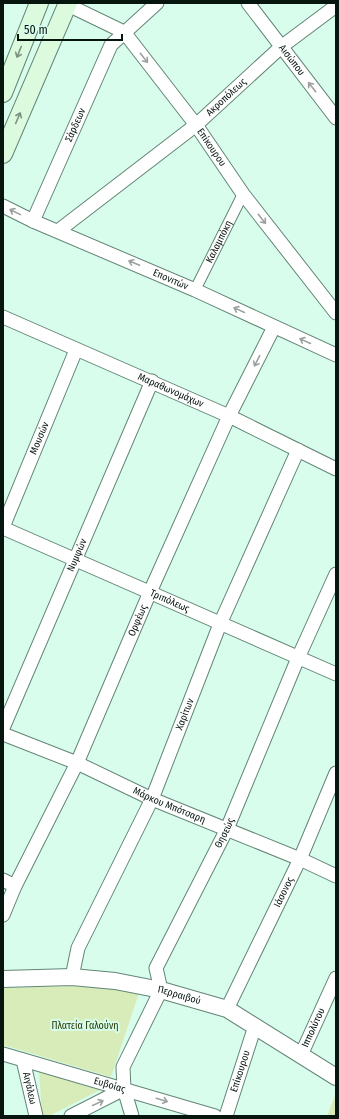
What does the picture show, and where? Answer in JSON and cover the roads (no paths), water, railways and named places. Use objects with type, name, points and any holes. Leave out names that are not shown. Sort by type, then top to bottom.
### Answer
[{"type":"main road","points":[[3,154],[68,4]]},
{"type":"main road","points":[[3,93],[36,5]]},
{"type":"street","name":"Σάρδεων","points":[[33,221],[111,45],[156,3]]},
{"type":"street","name":"Αισώπου","points":[[248,3],[336,118]]},
{"type":"street","name":"Επίκουρου","points":[[68,4],[124,32],[196,125],[243,194],[336,312]]},
{"type":"street","name":"Ακροπόλεως","points":[[58,231],[196,125],[281,47],[336,6]]},
{"type":"street","name":"Καλαμπόκη","points":[[196,290],[243,194]]},
{"type":"street","name":"Επονιτών","points":[[3,206],[33,221],[196,290],[336,355]]},
{"type":"street","name":"Μαραθωνομάχων","points":[[3,318],[152,381],[229,416],[336,469]]},
{"type":"street","name":"Ορφέως","points":[[3,915],[15,886],[77,763],[150,592],[229,416],[274,327]]},
{"type":"street","name":"Μουσών","points":[[3,528],[76,350]]},
{"type":"street","name":"Νυμφών","points":[[3,728],[74,559],[152,381]]},
{"type":"street","name":"Χαρίτων","points":[[72,977],[78,948],[152,798],[220,624],[298,450]]},
{"type":"street","name":"Τριπόλεως","points":[[3,528],[336,674]]},
{"type":"street","name":"Θησεώς","points":[[161,990],[156,968],[227,829],[298,658],[336,574]]},
{"type":"street","name":"Μάρκου Μπότσαρη","points":[[3,734],[77,763],[152,798],[300,859],[336,876]]},
{"type":"street","name":"Ιάσονος","points":[[227,1008],[300,859],[336,773]]},
{"type":"street","points":[[3,880],[15,886]]},
{"type":"street","name":"Περραιβού","points":[[3,979],[72,977],[115,981],[161,990],[227,1008],[336,1077]]},
{"type":"street","name":"Ιππολύτου","points":[[301,1055],[336,978]]},
{"type":"street","points":[[132,1116],[124,1089],[123,1067],[161,990]]},
{"type":"street","name":"Επίκουρου","points":[[226,1116],[255,1026]]},
{"type":"street","name":"Ευβοίας","points":[[3,1054],[215,1116]]},
{"type":"street","name":"Αιγάλεω","points":[[23,1060],[36,1116]]},
{"type":"street","points":[[71,1116],[124,1089]]},
{"type":"park label","name":"Πλατεία Γαλούνη","points":[[85,1026]]}]
